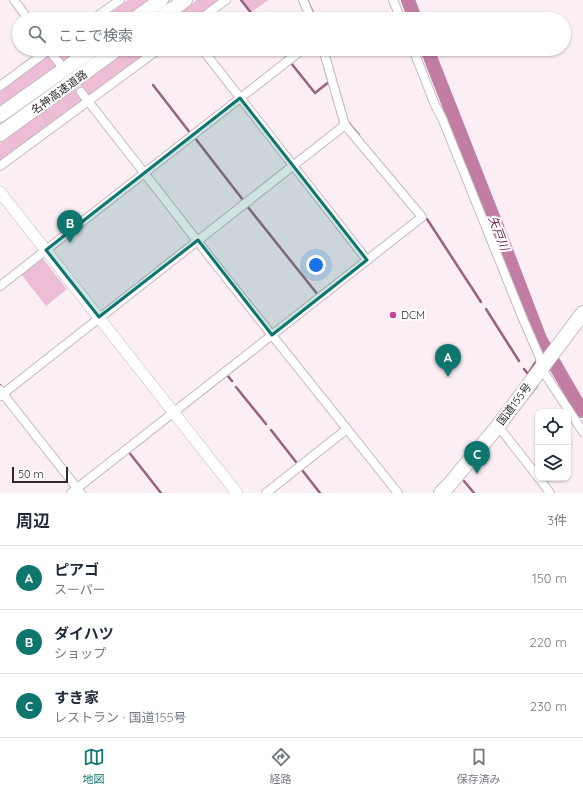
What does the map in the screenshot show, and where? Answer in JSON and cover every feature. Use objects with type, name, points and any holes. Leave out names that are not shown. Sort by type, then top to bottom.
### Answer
[{"type":"highway","points":[[145,12],[161,0]]},
{"type":"highway","points":[[169,12],[185,0]]},
{"type":"highway","name":"名神高速道路","points":[[0,115],[83,56]]},
{"type":"highway","name":"名神高速道路","points":[[0,134],[107,56]]},
{"type":"highway","name":"国道155号","points":[[441,493],[452,482],[498,426],[583,313]]},
{"type":"street","points":[[14,0],[23,12]]},
{"type":"street","points":[[103,12],[120,0]]},
{"type":"street","points":[[210,12],[226,0]]},
{"type":"street","points":[[303,0],[309,12]]},
{"type":"street","points":[[393,0],[398,12]]},
{"type":"street","points":[[0,86],[41,56]]},
{"type":"street","points":[[55,56],[60,64]]},
{"type":"street","points":[[0,166],[149,56]]},
{"type":"street","points":[[207,56],[367,260]]},
{"type":"street","points":[[0,286],[294,56]]},
{"type":"street","points":[[325,56],[345,125],[422,217],[76,491],[1,393],[345,125]]},
{"type":"street","points":[[416,56],[542,366],[583,432]]},
{"type":"street","points":[[81,92],[398,493]]},
{"type":"street","points":[[0,192],[237,493]]},
{"type":"street","points":[[498,426],[535,474]]},
{"type":"street","points":[[266,493],[347,429]]},
{"type":"street","points":[[540,481],[550,493]]},
{"type":"highlighted area","points":[[240,98],[367,260],[272,335],[198,240],[99,317],[46,250]]},
{"type":"shaded area","points":[[128,0],[150,0],[134,12],[112,12]]},
{"type":"shaded area","points":[[197,0],[220,0],[204,12],[181,12]]},
{"type":"shaded area","points":[[242,0],[268,0],[252,12]]},
{"type":"shaded area","points":[[49,56],[51,56],[59,66],[0,108],[0,90]]},
{"type":"shaded area","points":[[57,56],[72,56],[62,63]]},
{"type":"shaded area","points":[[119,56],[143,56],[90,95],[87,94],[80,85]]},
{"type":"shaded area","points":[[75,88],[82,98],[82,101],[0,161],[0,143]]},
{"type":"shaded area","points":[[41,258],[67,289],[46,306],[21,274]]},
{"type":"waterway","points":[[241,0],[250,12]]},
{"type":"waterway","points":[[307,0],[313,12]]},
{"type":"waterway","name":"矢戸川","points":[[408,0],[412,12]]},
{"type":"waterway","name":"矢戸川","points":[[430,56],[540,339],[583,411]]},
{"type":"waterway","points":[[291,63],[315,93],[330,81]]},
{"type":"waterway","points":[[153,85],[191,134]]},
{"type":"waterway","points":[[347,121],[359,135]]},
{"type":"waterway","points":[[195,138],[243,200]]},
{"type":"waterway","points":[[247,206],[318,295]]},
{"type":"waterway","points":[[427,219],[481,302]]},
{"type":"waterway","points":[[486,309],[519,361]]},
{"type":"waterway","points":[[524,369],[528,374],[537,360]]},
{"type":"waterway","points":[[227,375],[232,381]]},
{"type":"waterway","points":[[529,396],[537,386]]},
{"type":"waterway","points":[[236,387],[266,424]]},
{"type":"waterway","points":[[271,430],[296,462]]},
{"type":"waterway","points":[[128,451],[161,493]]},
{"type":"waterway","points":[[302,470],[320,493]]},
{"type":"waterway","points":[[464,481],[474,493]]},
{"type":"tunnel","points":[[170,7],[174,12]]},
{"type":"place","name":"ダイハツ","points":[[70,243]]},
{"type":"place","name":"DCM","points":[[393,315]]},
{"type":"place","name":"ピアゴ","points":[[448,377]]},
{"type":"place","name":"すき家","points":[[477,474]]}]
